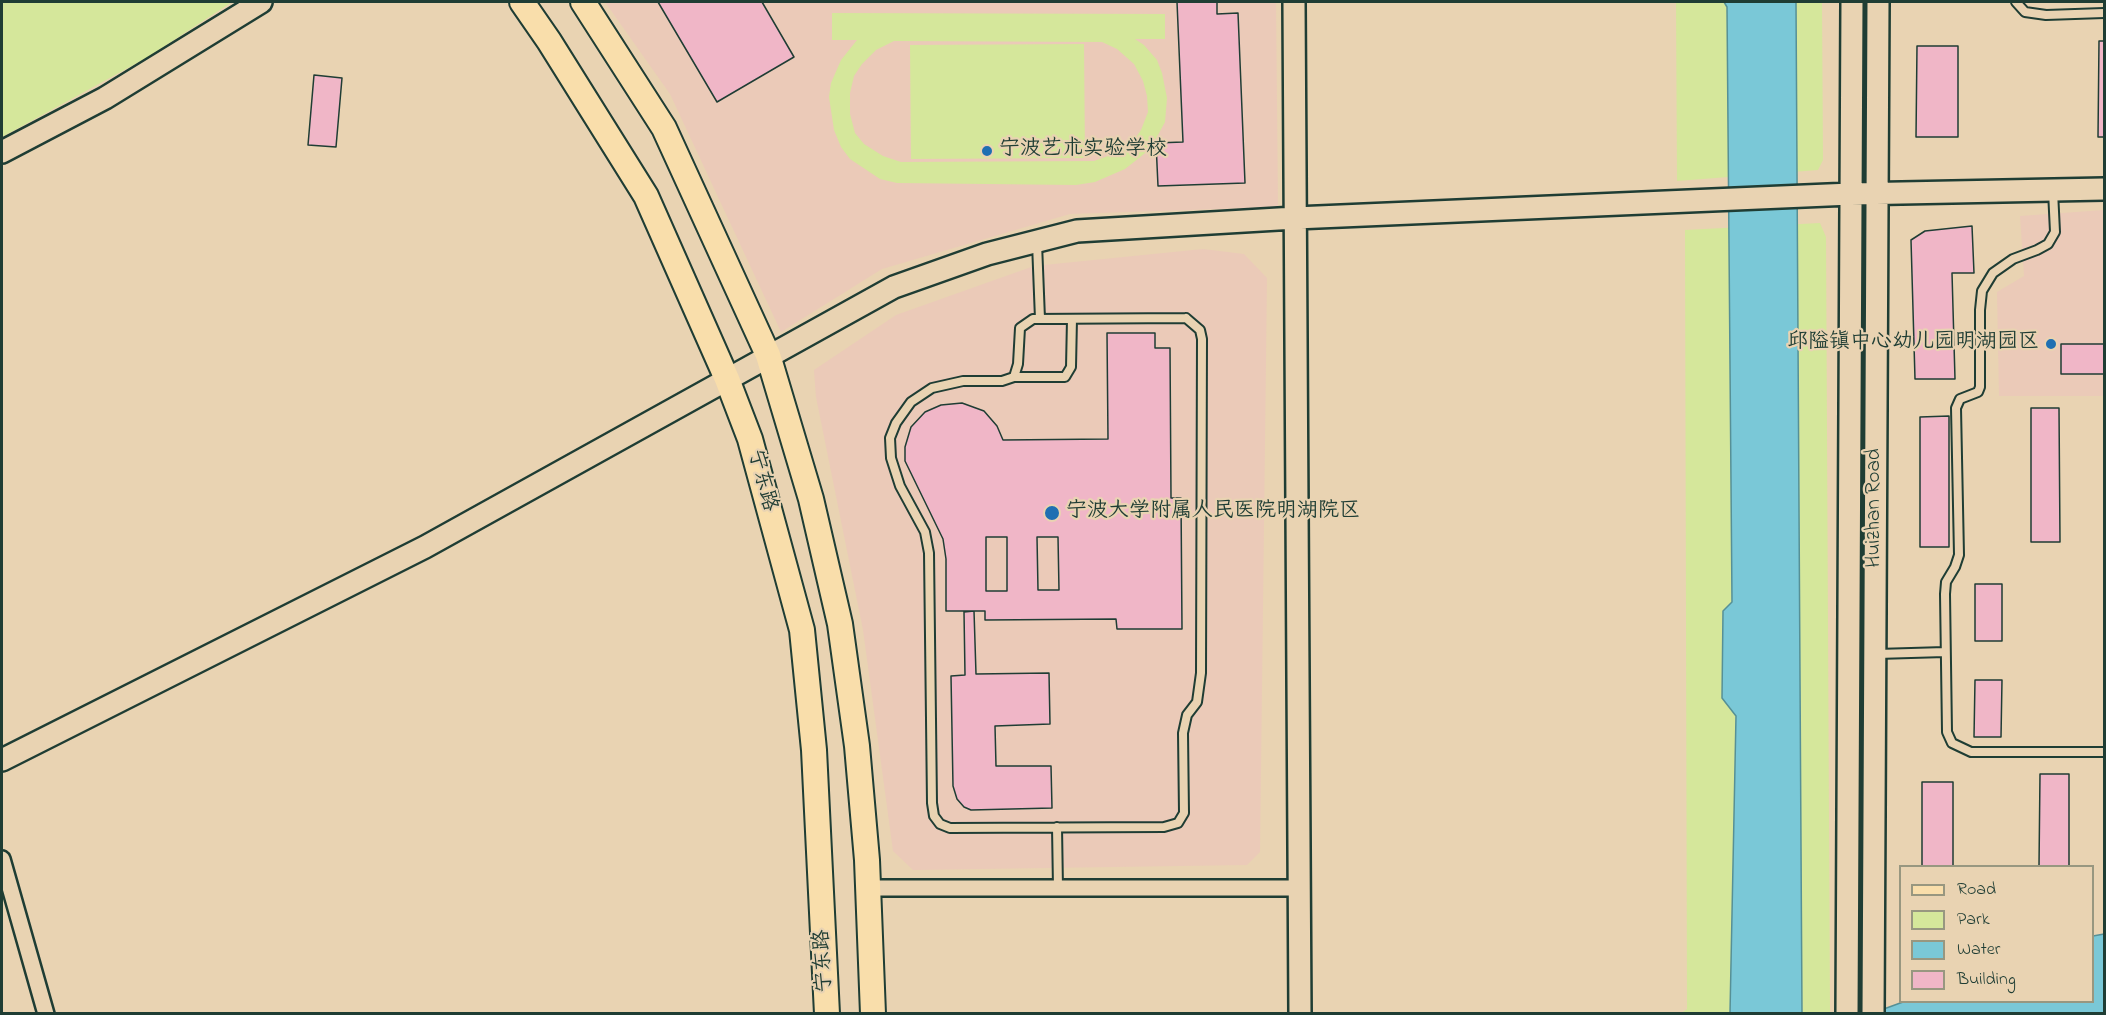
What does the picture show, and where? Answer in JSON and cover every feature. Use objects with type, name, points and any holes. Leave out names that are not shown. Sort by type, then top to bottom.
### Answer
[{"type":"main road","name":"宁东路","points":[[522,2],[646,196],[727,379],[750,439],[802,630],[814,750],[827,1014]]},
{"type":"main road","name":"宁东路","points":[[583,2],[664,128],[768,355],[811,499],[840,624],[857,746],[868,888],[873,1014]]},
{"type":"street","points":[[2,152],[105,98],[261,2]]},
{"type":"street","points":[[1294,2],[1300,1014]]},
{"type":"street","name":"Huizhan Road","points":[[1847,1014],[1852,2]]},
{"type":"street","name":"Huizhan Road","points":[[1873,1014],[1879,194],[1878,2]]},
{"type":"street","points":[[2,760],[425,547],[894,287],[987,254],[1077,231],[1295,218],[1851,194],[2104,189]]},
{"type":"street","points":[[2,859],[46,1014]]},
{"type":"street","points":[[868,888],[1299,888]]},
{"type":"lane","points":[[2016,2],[2025,12],[2046,15],[2104,13]]},
{"type":"lane","points":[[2053,190],[2055,232],[2048,244],[2013,259],[1994,273],[1982,291],[1980,387],[1978,392],[1960,399],[1956,408],[1959,555],[1946,582],[1944,607],[1947,732],[1952,743],[1971,752],[2104,752]]},
{"type":"lane","points":[[1037,241],[1040,319]]},
{"type":"lane","points":[[1014,377],[1018,364],[1020,328],[1033,319],[1186,318],[1200,330],[1202,339],[1201,684],[1197,702],[1187,715],[1183,733],[1184,813],[1178,823],[1164,827],[950,828],[940,824],[934,816],[929,553],[925,532],[900,486],[891,458],[890,438],[896,423],[912,402],[932,388],[963,381],[1002,381],[1014,377],[1065,377],[1071,367],[1072,319]]},
{"type":"lane","points":[[1875,654],[1945,652]]},
{"type":"lane","points":[[1057,827],[1058,888]]},
{"type":"shaded area","name":"宁波艺术实验学校","points":[[605,2],[1276,2],[1278,207],[1070,214],[882,269],[781,332],[670,94]]},
{"type":"shaded area","name":"邱隘镇中心幼儿园明湖园区","points":[[2104,210],[2104,396],[1999,396],[1997,292],[2024,276],[2020,216]]},
{"type":"shaded area","name":"宁波大学附属人民医院明湖院区","points":[[1203,249],[1244,254],[1267,278],[1260,852],[1247,865],[913,870],[893,851],[863,630],[816,397],[814,370],[896,315],[1034,266]]},
{"type":"green space","points":[[2,2],[232,2],[148,57],[2,137]]},
{"type":"green space","points":[[1676,2],[1822,2],[1823,160],[1818,170],[1677,181]]},
{"type":"green space","points":[[832,13],[1165,14],[1165,39],[1135,39],[1144,45],[1157,60],[1162,73],[1167,98],[1165,122],[1151,148],[1125,169],[1095,182],[1076,185],[897,183],[880,179],[850,159],[841,147],[834,130],[829,97],[831,83],[841,60],[857,40],[832,40]],"holes":[[[894,41],[1102,42],[1117,49],[1134,64],[1143,81],[1147,96],[1148,112],[1141,130],[1132,143],[1119,152],[1094,161],[901,162],[883,156],[864,144],[855,133],[850,114],[850,93],[854,76],[876,50]]]},
{"type":"green space","points":[[1084,44],[1085,158],[911,159],[910,45]]},
{"type":"green space","points":[[1820,223],[1826,237],[1830,1013],[1680,1014],[1687,1009],[1685,230]]},
{"type":"water","points":[[1724,2],[1796,2],[1802,1013],[1730,1013],[1736,716],[1722,698],[1723,611],[1732,602],[1727,7]]},
{"type":"water","points":[[2104,934],[2104,1013],[1870,1014],[1900,1003],[2094,1003],[2094,936]]},
{"type":"building","points":[[658,2],[762,2],[794,57],[717,102]]},
{"type":"building","points":[[1177,2],[1217,2],[1217,14],[1238,13],[1245,183],[1158,186],[1156,143],[1183,142]]},
{"type":"building","points":[[2099,41],[2104,41],[2104,137],[2098,137]]},
{"type":"building","points":[[1917,46],[1958,46],[1958,137],[1916,137]]},
{"type":"building","points":[[314,75],[342,78],[336,147],[308,145]]},
{"type":"building","points":[[1972,226],[1974,273],[1952,273],[1955,379],[1915,379],[1911,240],[1925,231]]},
{"type":"building","points":[[1107,333],[1155,333],[1155,348],[1170,348],[1171,498],[1181,498],[1182,629],[1117,629],[1116,619],[985,620],[985,611],[946,611],[946,559],[943,539],[905,461],[905,447],[911,427],[925,412],[941,405],[962,403],[984,411],[997,426],[1003,440],[1108,439]],"holes":[[[986,537],[1007,537],[1007,591],[986,591]],[[1037,537],[1058,537],[1059,590],[1038,590]]]},
{"type":"building","points":[[2061,344],[2104,344],[2104,374],[2061,374]]},
{"type":"building","points":[[2031,408],[2059,408],[2060,542],[2031,542]]},
{"type":"building","points":[[1949,416],[1949,547],[1920,547],[1920,417]]},
{"type":"building","points":[[1975,584],[2002,584],[2002,641],[1975,641]]},
{"type":"building","points":[[974,611],[976,674],[1049,673],[1050,724],[995,726],[996,766],[1051,766],[1052,808],[971,810],[964,807],[957,799],[953,786],[951,676],[965,675],[964,612]]},
{"type":"building","points":[[1975,680],[2002,680],[2001,737],[1974,737]]},
{"type":"building","points":[[2040,774],[2069,774],[2069,865],[2039,865]]},
{"type":"building","points":[[1922,782],[1953,782],[1953,865],[1922,865]]},
{"type":"place","name":"宁波艺术实验学校","points":[[987,151]]},
{"type":"place","name":"邱隘镇中心幼儿园明湖园区","points":[[2051,344]]},
{"type":"place","name":"宁波大学附属人民医院明湖院区","points":[[1052,513]]}]
